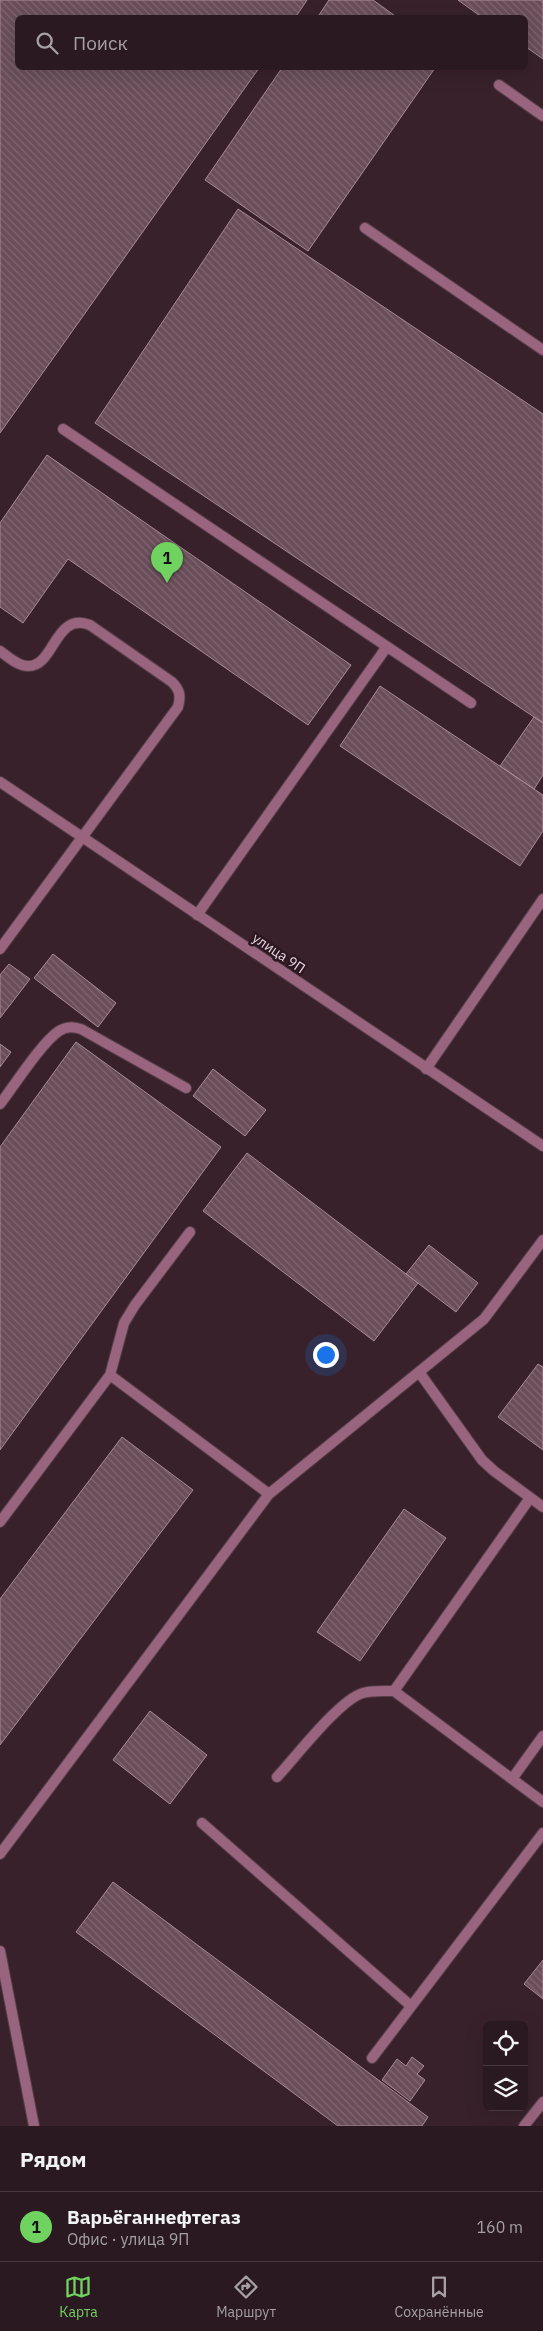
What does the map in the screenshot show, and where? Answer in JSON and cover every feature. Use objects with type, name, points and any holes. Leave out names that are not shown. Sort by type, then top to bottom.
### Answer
[{"type":"street","points":[[498,85],[543,116]]},
{"type":"street","points":[[365,228],[543,350]]},
{"type":"street","points":[[63,430],[386,648],[471,703]]},
{"type":"street","points":[[0,651],[18,663],[27,666],[35,664],[42,659],[65,628],[72,622],[81,621],[90,625],[172,682],[178,688],[180,698],[178,707],[0,949]]},
{"type":"street","points":[[197,915],[386,648]]},
{"type":"street","name":"улица 9П","points":[[0,782],[543,1146]]},
{"type":"street","points":[[426,1068],[543,899]]},
{"type":"street","points":[[0,1104],[50,1040],[60,1030],[70,1026],[82,1029],[186,1088]]},
{"type":"street","points":[[0,1522],[110,1375],[128,1317],[190,1232]]},
{"type":"street","points":[[0,1854],[269,1494],[484,1319],[543,1240]]},
{"type":"street","points":[[419,1372],[482,1460],[543,1507]]},
{"type":"street","points":[[110,1375],[269,1494]]},
{"type":"street","points":[[394,1691],[530,1498]]},
{"type":"street","points":[[277,1777],[338,1710],[351,1699],[363,1693],[394,1691],[543,1802]]},
{"type":"street","points":[[512,1779],[543,1736]]},
{"type":"street","points":[[202,1823],[411,2006]]},
{"type":"street","points":[[372,2058],[543,1833]]},
{"type":"street","points":[[0,1950],[34,2126]]},
{"type":"street","points":[[524,2126],[543,2102]]},
{"type":"building","points":[[0,0],[307,0],[297,15],[15,15],[15,70],[258,70],[0,433]]},
{"type":"building","points":[[329,0],[373,0],[394,15],[319,15]]},
{"type":"building","points":[[458,0],[543,0],[543,59],[528,48],[528,15],[479,15]]},
{"type":"building","points":[[281,70],[434,70],[308,251],[205,180]]},
{"type":"building","points":[[238,209],[543,414],[543,723],[95,423]]},
{"type":"building","points":[[47,455],[351,665],[308,725],[68,559],[23,623],[0,607],[0,523]]},
{"type":"building","points":[[380,686],[543,795],[543,831],[520,866],[340,746]]},
{"type":"building","points":[[534,717],[543,723],[543,775],[534,789],[500,766]]},
{"type":"building","points":[[53,954],[116,1003],[98,1027],[34,978]]},
{"type":"building","points":[[9,964],[30,979],[0,1018],[0,975]]},
{"type":"building","points":[[76,1042],[221,1147],[0,1450],[0,1147]]},
{"type":"building","points":[[0,1044],[11,1052],[0,1067]]},
{"type":"building","points":[[213,1069],[266,1110],[245,1136],[193,1096]]},
{"type":"building","points":[[247,1153],[418,1283],[374,1341],[203,1211]]},
{"type":"building","points":[[429,1245],[478,1283],[456,1312],[406,1274]]},
{"type":"building","points":[[538,1364],[543,1367],[543,1450],[498,1417]]},
{"type":"building","points":[[122,1437],[193,1490],[0,1745],[0,1599]]},
{"type":"building","points":[[404,1509],[446,1538],[360,1661],[317,1632]]},
{"type":"building","points":[[150,1711],[207,1755],[170,1804],[113,1760]]},
{"type":"building","points":[[113,1882],[428,2117],[422,2126],[338,2126],[76,1932]]},
{"type":"building","points":[[543,1960],[543,1999],[524,1984]]},
{"type":"building","points":[[412,2057],[424,2066],[417,2074],[425,2080],[410,2101],[382,2080],[397,2059],[406,2066]]},
{"type":"place","name":"Варьёганнефтегаз","points":[[167,583]]}]
